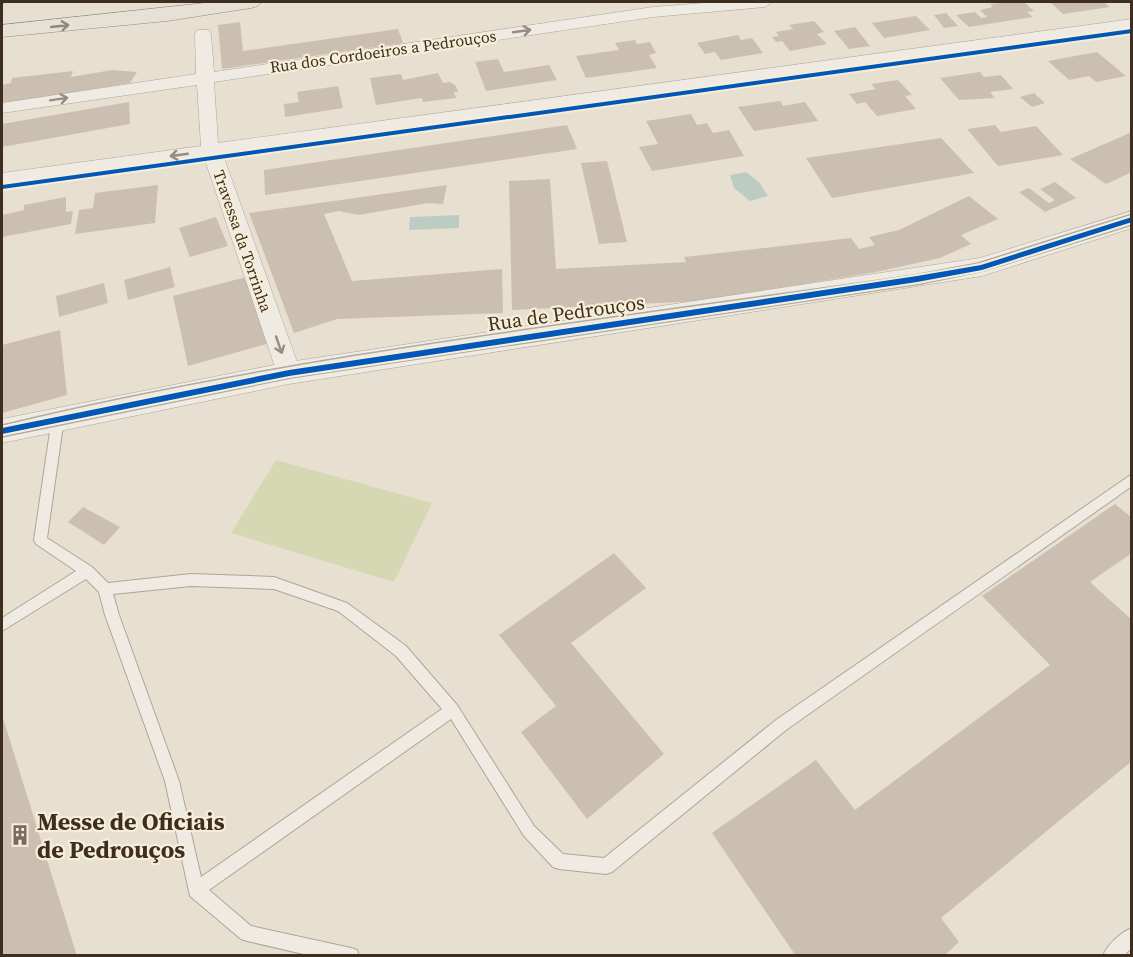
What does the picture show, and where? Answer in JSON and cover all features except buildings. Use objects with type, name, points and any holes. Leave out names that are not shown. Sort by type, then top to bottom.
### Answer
[{"type":"main road","points":[[2,14],[251,2]]},
{"type":"main road","points":[[2,31],[163,8]]},
{"type":"street","name":"Rua dos Cordoeiros a Pedrouços","points":[[2,108],[205,76],[653,12],[765,2]]},
{"type":"street","points":[[2,179],[1131,24]]},
{"type":"street","name":"Travessa da Torrinha","points":[[202,34],[212,150],[288,373]]},
{"type":"street","name":"Rua de Pedrouços","points":[[2,432],[58,418],[288,373],[917,279],[982,267],[1131,219]]},
{"type":"lane","points":[[58,418],[40,540],[87,571],[105,590],[172,781],[196,890],[247,933],[351,956]]},
{"type":"lane","points":[[105,590],[191,580],[274,583],[342,607],[401,651],[452,710],[529,831],[560,861],[606,866],[781,724],[1131,479]]},
{"type":"lane","points":[[2,625],[87,571]]},
{"type":"lane","points":[[196,890],[452,710]]},
{"type":"lane","points":[[1111,956],[1131,936]]},
{"type":"green space","points":[[276,460],[432,503],[394,582],[231,533]]},
{"type":"shaded area","points":[[746,172],[759,182],[768,196],[750,201],[734,188],[730,175]]},
{"type":"shaded area","points":[[459,215],[459,228],[409,230],[410,217]]},
{"type":"tram line","points":[[2,425],[228,377],[342,358],[914,275],[978,263],[1132,214]]},
{"type":"tram line","points":[[2,437],[291,378],[921,284],[984,271],[1132,225]]},
{"type":"cycle path","points":[[2,187],[1132,31]]},
{"type":"cycle path","points":[[2,431],[289,373],[917,279],[982,267],[1132,219]]},
{"type":"place","name":"Messe de Oficiais de Pedrouços","points":[[20,835]]}]
